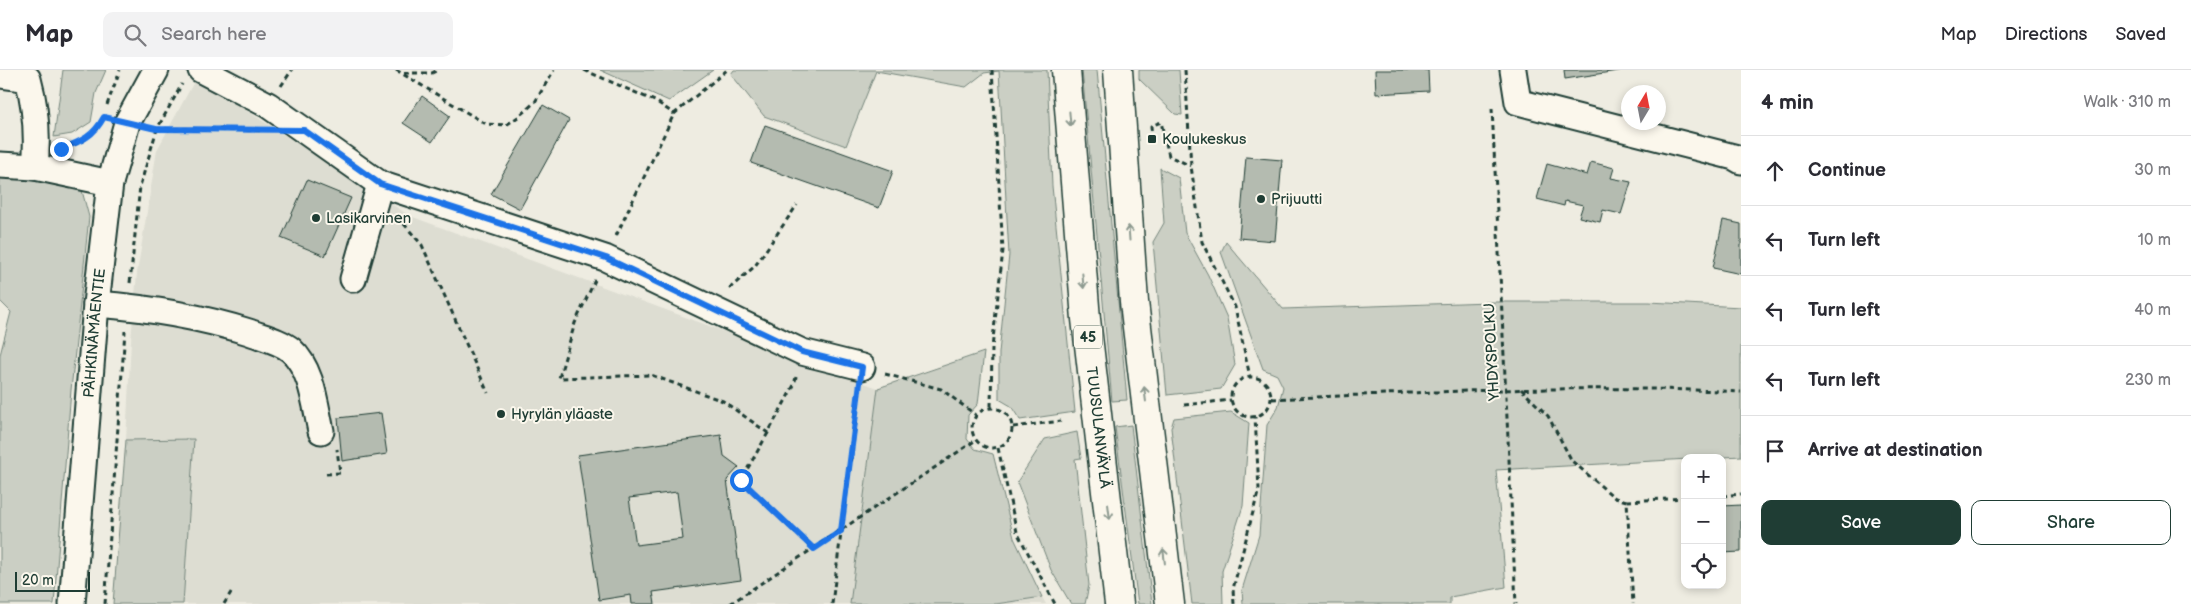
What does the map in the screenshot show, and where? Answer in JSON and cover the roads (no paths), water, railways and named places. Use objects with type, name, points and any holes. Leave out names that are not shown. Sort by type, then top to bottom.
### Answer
[{"type":"main road","name":"TUUSULANVÄYLÄ","points":[[1066,70],[1086,319],[1119,604]]},
{"type":"main road","points":[[1118,70],[1134,302],[1170,604]]},
{"type":"street","name":"PÄHKINÄMÄENTIE","points":[[72,604],[96,304],[110,183],[127,123],[156,70]]},
{"type":"street","points":[[201,70],[268,105],[380,184],[606,258],[802,352],[862,367]]},
{"type":"street","points":[[1512,70],[1518,102],[1737,159]]},
{"type":"street","points":[[0,75],[28,79],[35,104],[36,159]]},
{"type":"street","points":[[0,165],[36,159],[110,183]]},
{"type":"street","points":[[353,279],[380,184]]},
{"type":"street","points":[[96,304],[127,306],[208,319],[266,338],[291,350],[308,373],[321,430]]},
{"type":"place","name":"Koulukeskus","points":[[1152,139]]},
{"type":"place","name":"Prijuutti","points":[[1261,199]]},
{"type":"place","name":"Lasikarvinen","points":[[316,218]]},
{"type":"place","name":"Hyrylän yläaste","points":[[501,414]]}]
